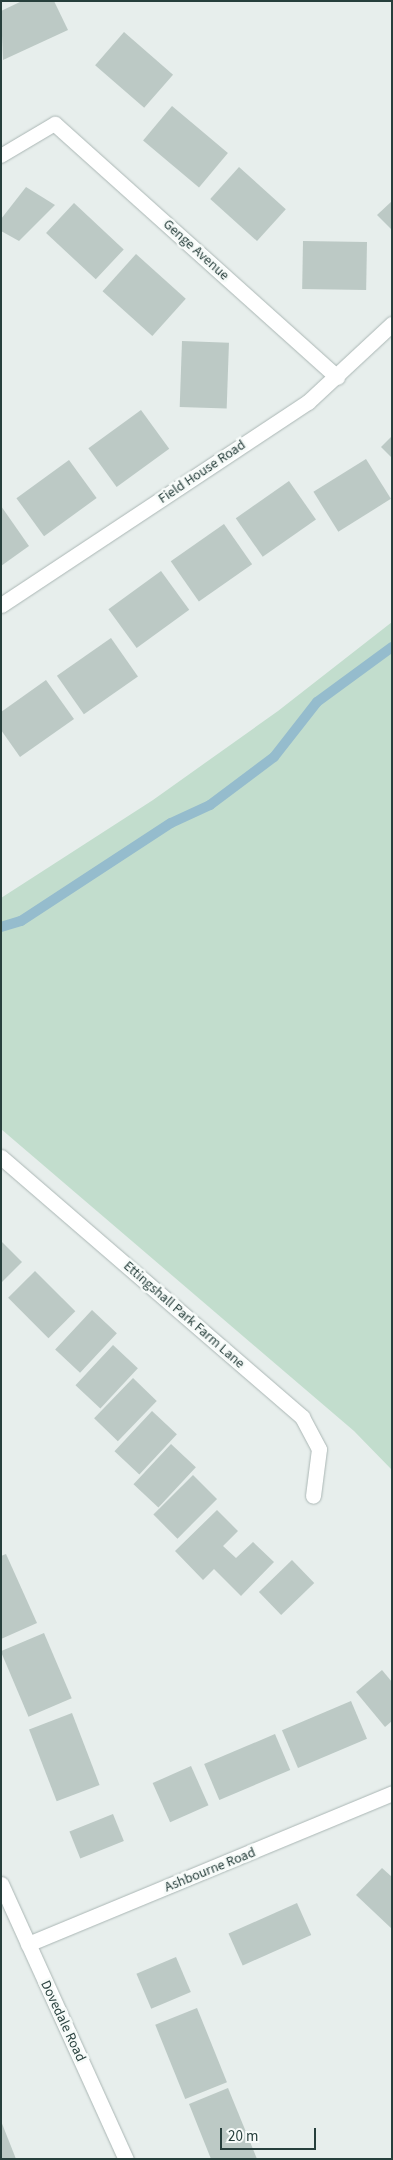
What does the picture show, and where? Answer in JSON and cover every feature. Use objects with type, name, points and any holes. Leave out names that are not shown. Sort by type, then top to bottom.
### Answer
[{"type":"street","name":"Genge Avenue","points":[[55,124],[337,377]]},
{"type":"street","name":"Field House Road","points":[[1,605],[308,402],[392,324]]},
{"type":"street","name":"Ettingshall Park Farm Lane","points":[[1,1157],[302,1417],[320,1449],[313,1496]]},
{"type":"street","name":"Ashbourne Road","points":[[28,1944],[392,1793]]},
{"type":"street","name":"Dovedale Road","points":[[1,1884],[126,2159]]},
{"type":"lane","points":[[1,156],[55,124]]},
{"type":"green space","points":[[392,622],[392,1470],[354,1431],[1,1129],[1,898],[153,800],[278,711]]},
{"type":"building","points":[[22,1],[54,1],[68,30],[3,60],[1,11]]},
{"type":"building","points":[[124,32],[173,75],[144,108],[95,65]]},
{"type":"building","points":[[172,106],[228,153],[199,187],[143,140]]},
{"type":"building","points":[[239,167],[286,209],[257,241],[210,199]]},
{"type":"building","points":[[26,187],[55,205],[19,241],[1,231],[1,219]]},
{"type":"building","points":[[392,201],[392,230],[377,215]]},
{"type":"building","points":[[74,203],[124,249],[96,279],[46,233]]},
{"type":"building","points":[[303,241],[367,242],[366,290],[302,289]]},
{"type":"building","points":[[136,254],[186,299],[152,336],[103,291]]},
{"type":"building","points":[[182,341],[229,343],[227,409],[180,407]]},
{"type":"building","points":[[141,410],[169,449],[117,487],[88,448]]},
{"type":"building","points":[[392,436],[392,458],[381,447]]},
{"type":"building","points":[[366,459],[391,499],[338,532],[313,492]]},
{"type":"building","points":[[69,460],[97,498],[44,536],[16,498]]},
{"type":"building","points":[[289,481],[316,520],[263,557],[236,518]]},
{"type":"building","points":[[1,506],[29,546],[1,566]]},
{"type":"building","points":[[224,524],[252,564],[199,601],[171,561]]},
{"type":"building","points":[[161,571],[189,610],[137,648],[108,609]]},
{"type":"building","points":[[111,638],[138,677],[84,714],[57,676]]},
{"type":"building","points":[[46,680],[74,719],[20,757],[1,730],[1,712]]},
{"type":"building","points":[[1,1241],[22,1262],[1,1283]]},
{"type":"building","points":[[35,1271],[75,1311],[48,1338],[8,1298]]},
{"type":"building","points":[[92,1310],[117,1333],[80,1373],[55,1349]]},
{"type":"building","points":[[113,1345],[138,1368],[100,1408],[75,1385]]},
{"type":"building","points":[[133,1378],[157,1401],[118,1441],[94,1418]]},
{"type":"building","points":[[152,1411],[177,1434],[139,1474],[114,1451]]},
{"type":"building","points":[[171,1444],[196,1467],[158,1507],[133,1484]]},
{"type":"building","points":[[193,1475],[217,1499],[177,1539],[153,1515]]},
{"type":"building","points":[[217,1510],[238,1531],[223,1546],[236,1558],[253,1542],[274,1562],[241,1596],[214,1569],[203,1580],[175,1551]]},
{"type":"building","points":[[6,1554],[37,1623],[1,1639],[1,1556]]},
{"type":"building","points":[[292,1560],[314,1583],[281,1615],[259,1592]]},
{"type":"building","points":[[44,1633],[72,1698],[28,1717],[1,1651]]},
{"type":"building","points":[[382,1670],[392,1682],[392,1721],[385,1727],[356,1692]]},
{"type":"building","points":[[351,1701],[367,1739],[298,1768],[282,1730]]},
{"type":"building","points":[[72,1713],[100,1785],[57,1801],[29,1729]]},
{"type":"building","points":[[275,1734],[290,1770],[219,1800],[204,1764]]},
{"type":"building","points":[[191,1766],[208,1805],[170,1822],[153,1783]]},
{"type":"building","points":[[113,1814],[124,1841],[80,1858],[69,1832]]},
{"type":"building","points":[[382,1868],[392,1877],[392,1929],[356,1895]]},
{"type":"building","points":[[297,1903],[311,1935],[243,1965],[228,1934]]},
{"type":"building","points":[[176,1957],[191,1992],[151,2009],[136,1974]]},
{"type":"building","points":[[197,2008],[227,2082],[185,2099],[155,2025]]},
{"type":"building","points":[[228,2088],[257,2159],[211,2159],[189,2104]]},
{"type":"building","points":[[1,2121],[16,2159],[1,2159]]},
{"type":"waterway","points":[[1,927],[21,921],[171,823],[210,805],[274,757],[317,702],[392,647]]}]
